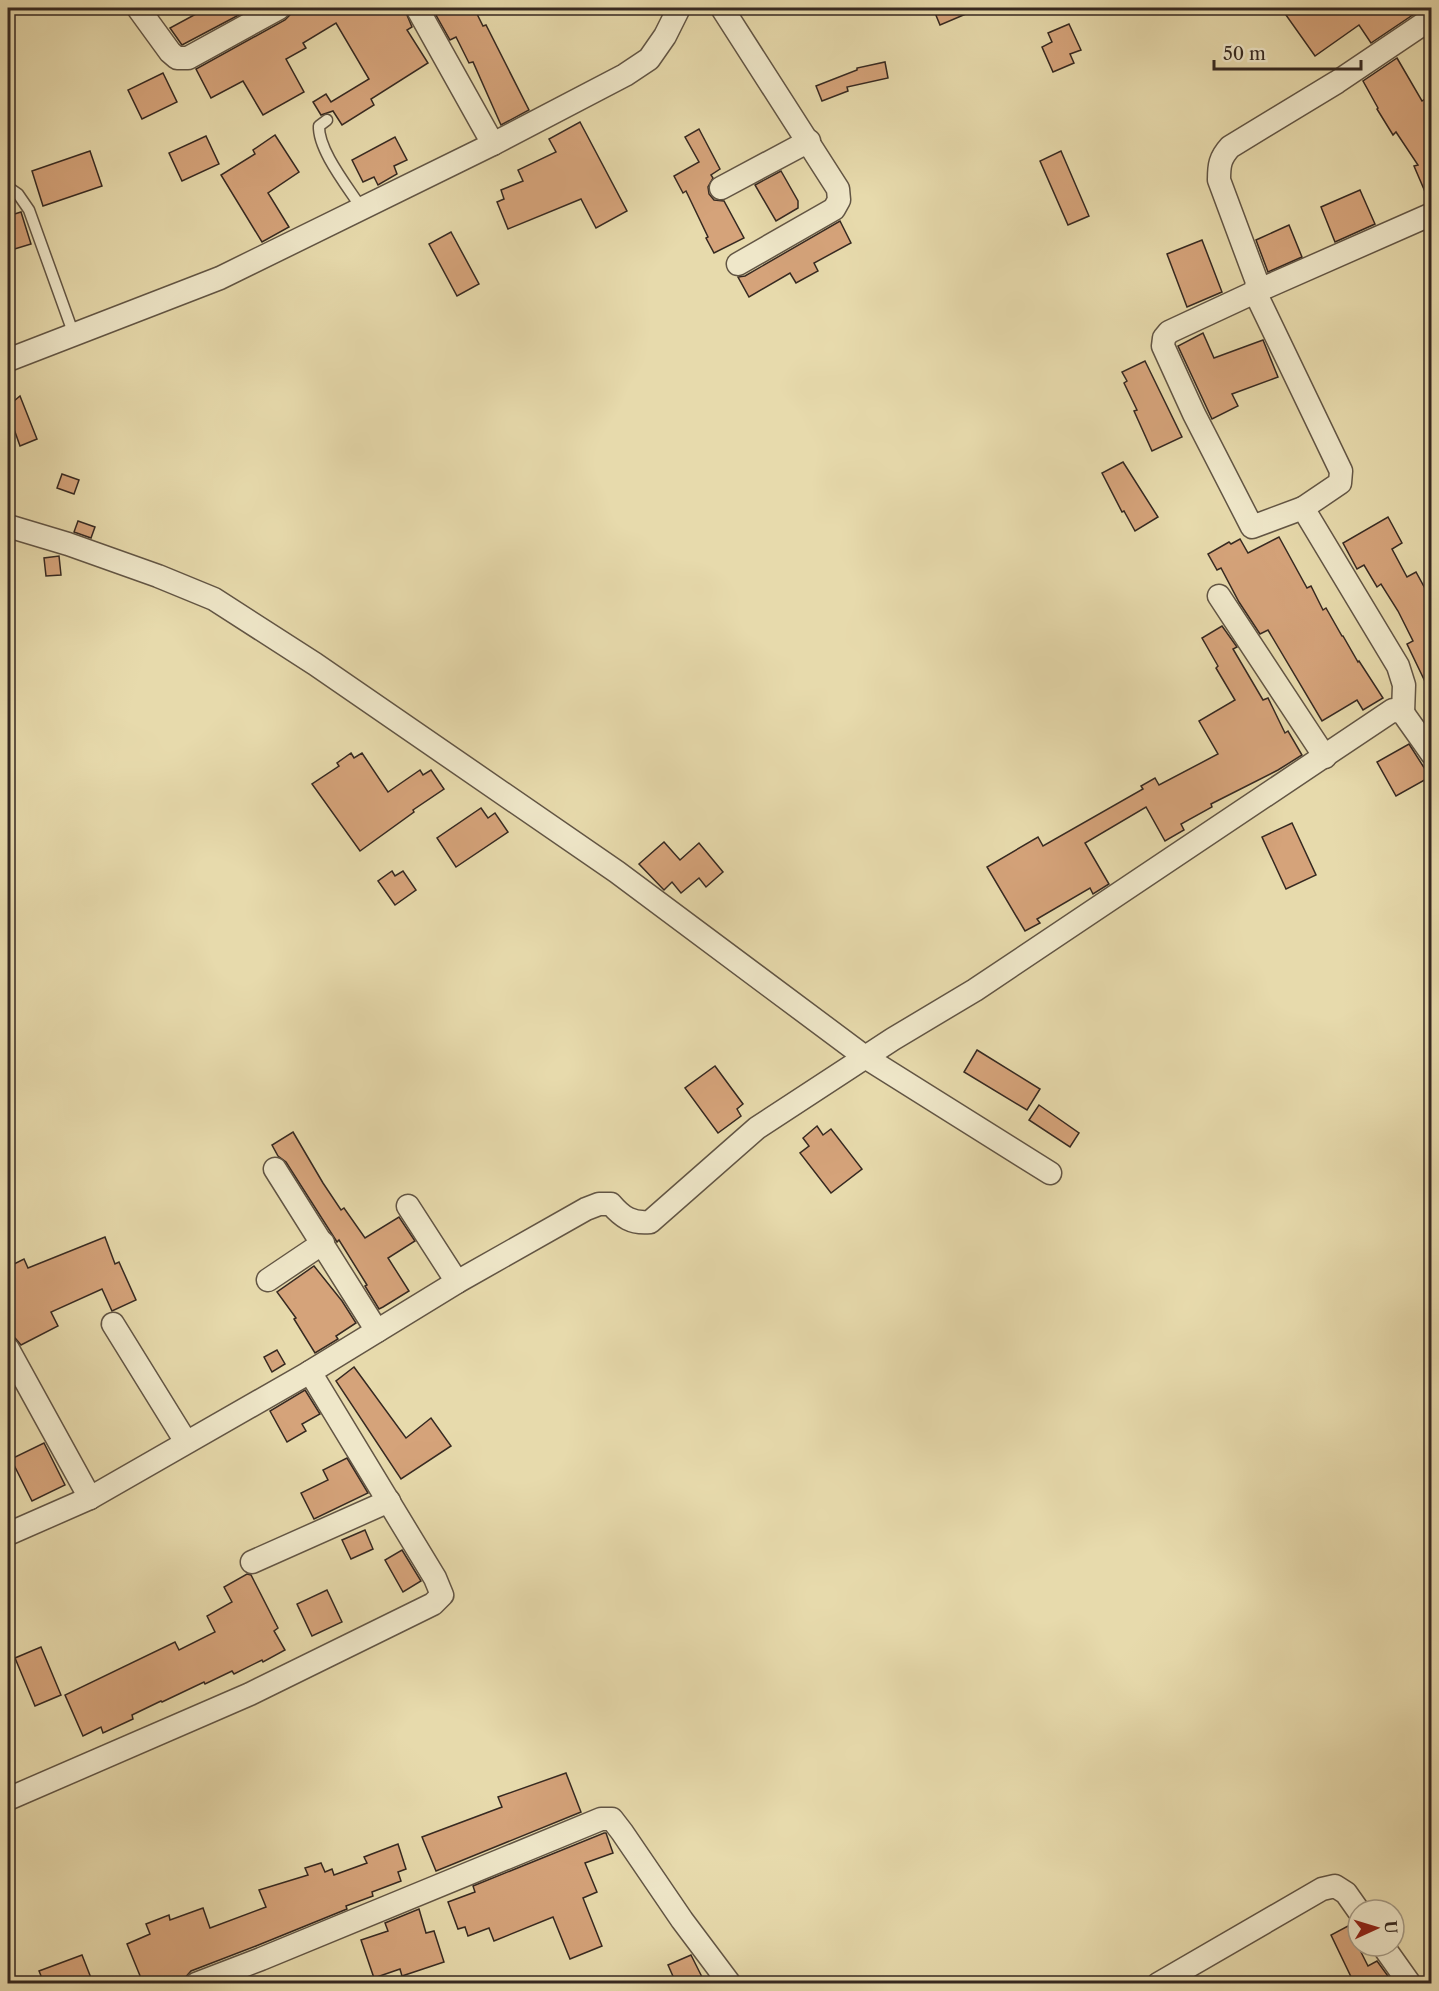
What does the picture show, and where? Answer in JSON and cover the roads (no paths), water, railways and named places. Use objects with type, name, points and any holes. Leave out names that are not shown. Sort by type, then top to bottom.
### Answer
[{"type":"street","points":[[138,8],[170,52],[177,58],[188,58],[279,8]]},
{"type":"street","points":[[417,8],[493,144]]},
{"type":"street","points":[[8,360],[220,278],[493,144],[625,75],[649,59],[665,36],[679,8]]},
{"type":"street","points":[[722,8],[809,141],[838,189],[839,200],[834,209],[738,264]]},
{"type":"street","points":[[1431,18],[1336,82],[1230,147],[1219,162],[1219,180],[1257,282],[1255,291],[1341,471],[1340,483],[1303,508],[1252,527],[1194,414],[1163,346],[1164,338],[1169,332],[1255,291],[1431,214]]},
{"type":"street","points":[[721,188],[809,141]]},
{"type":"street","points":[[1303,508],[1398,666],[1404,685],[1403,713],[1431,754]]},
{"type":"street","points":[[8,526],[68,544],[214,599],[315,664],[616,872],[866,1057],[1050,1173]]},
{"type":"street","points":[[1219,596],[1325,757]]},
{"type":"street","points":[[8,1534],[90,1498],[310,1372],[457,1282],[599,1204],[610,1204],[621,1215],[638,1224],[650,1222],[757,1128],[975,990],[1393,710],[1403,713]]},
{"type":"street","points":[[275,1169],[377,1331]]},
{"type":"street","points":[[408,1206],[457,1282]]},
{"type":"street","points":[[268,1280],[323,1243]]},
{"type":"street","points":[[113,1324],[186,1442]]},
{"type":"street","points":[[8,1349],[90,1498]]},
{"type":"street","points":[[8,1799],[250,1694],[433,1604],[442,1595],[435,1578],[310,1372]]},
{"type":"street","points":[[252,1563],[389,1501]]},
{"type":"street","points":[[196,1983],[261,1959],[601,1819],[612,1819],[682,1920],[730,1983]]},
{"type":"street","points":[[1158,1983],[1322,1890],[1335,1886],[1350,1898]]},
{"type":"street","points":[[1392,1958],[1410,1983]]},
{"type":"lane","points":[[327,120],[319,126],[318,136],[324,150],[362,209]]},
{"type":"lane","points":[[8,187],[18,194],[29,210],[74,335]]}]
